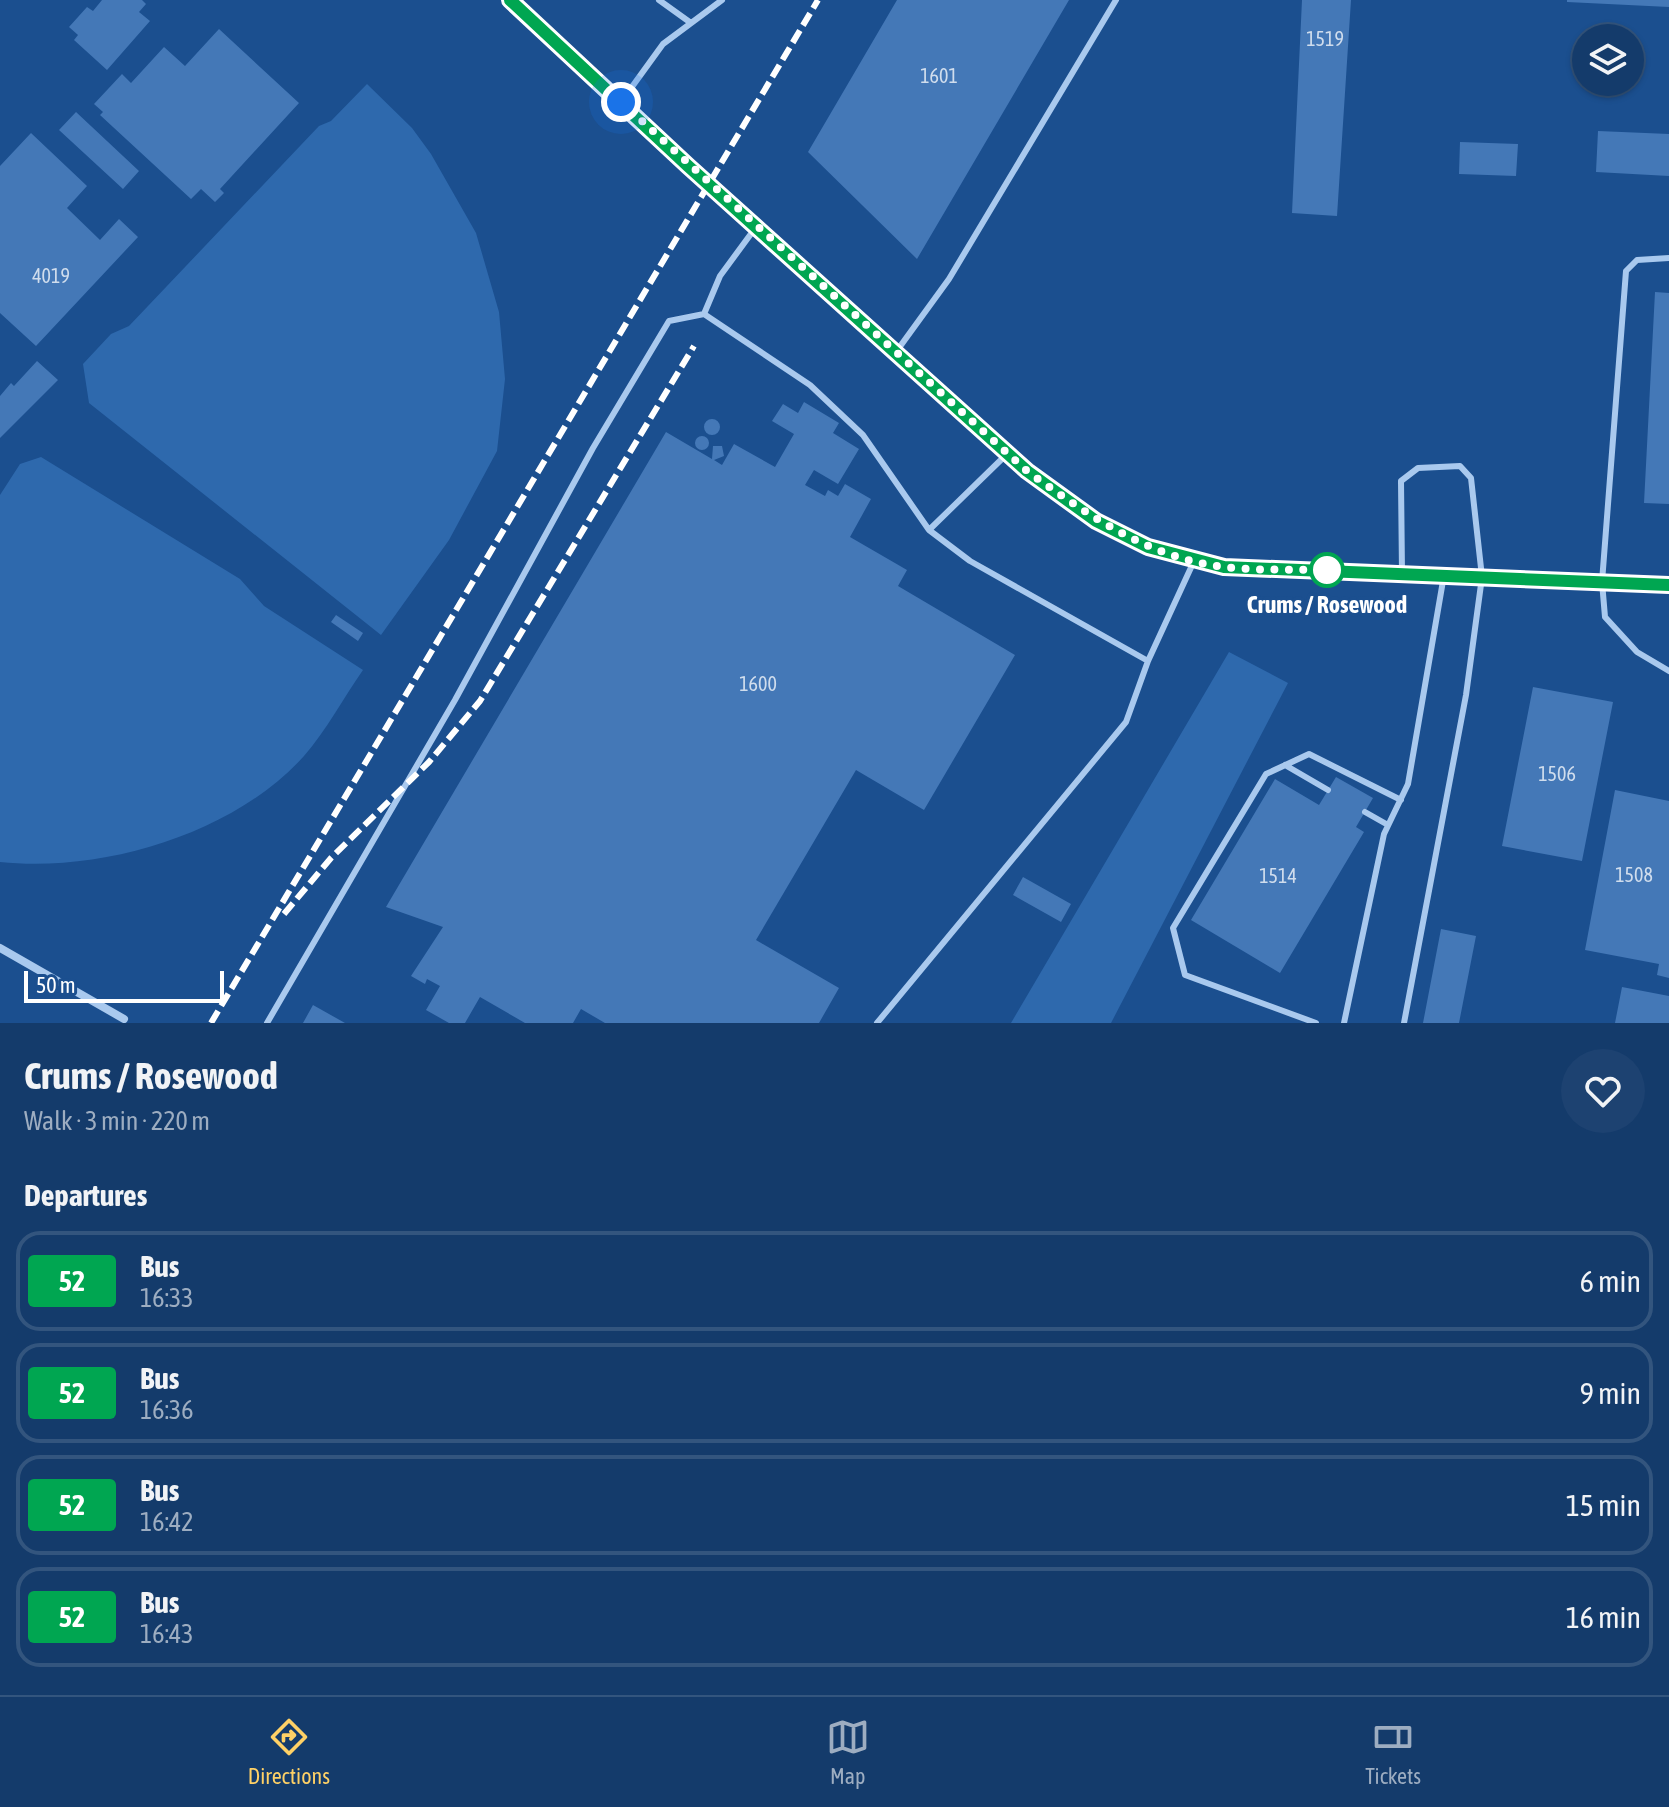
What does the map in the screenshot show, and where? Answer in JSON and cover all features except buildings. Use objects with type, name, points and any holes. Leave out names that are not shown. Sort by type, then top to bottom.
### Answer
[{"type":"street","points":[[510,0],[1008,453],[1096,521],[1148,547],[1224,567],[1669,585]]},
{"type":"street","points":[[0,948],[123,1021]]},
{"type":"lane","points":[[659,0],[691,23]]},
{"type":"lane","points":[[621,102],[663,44],[722,0]]},
{"type":"lane","points":[[896,352],[949,279],[1116,0]]},
{"type":"lane","points":[[704,314],[720,276],[756,227]]},
{"type":"lane","points":[[1669,258],[1637,260],[1626,271],[1602,582],[1605,617],[1637,652],[1669,671]]},
{"type":"lane","points":[[267,1023],[455,700],[593,448],[669,321],[704,314],[810,385],[863,435],[929,530],[970,561],[1148,661]]},
{"type":"lane","points":[[929,530],[1008,453]]},
{"type":"lane","points":[[1402,573],[1401,481],[1418,468],[1460,466],[1471,478],[1482,577],[1466,695],[1404,1023]]},
{"type":"lane","points":[[877,1023],[1126,722],[1148,661],[1194,561]]},
{"type":"lane","points":[[1344,1023],[1388,825],[1408,784],[1444,575]]},
{"type":"lane","points":[[1316,1023],[1185,975],[1173,928],[1266,774],[1309,754],[1401,800]]},
{"type":"lane","points":[[1285,765],[1328,790]]},
{"type":"lane","points":[[1365,812],[1388,825]]},
{"type":"shaded area","points":[[367,84],[412,128],[431,154],[476,233],[499,312],[505,379],[497,451],[449,540],[381,635],[89,403],[83,364],[111,334],[129,326],[319,126],[331,121]]},
{"type":"shaded area","points":[[41,457],[240,579],[264,606],[363,670],[304,756],[275,783],[241,807],[204,827],[123,854],[39,864],[0,862],[0,495],[20,464]]},
{"type":"shaded area","points":[[1229,652],[1288,683],[1111,1023],[1011,1023]]},
{"type":"railway","points":[[211,1023],[818,0]]},
{"type":"railway","points":[[284,914],[331,858],[429,762],[480,701],[694,346]]},
{"type":"bus line","name":"52","points":[[510,0],[688,166],[1027,471],[1096,521],[1148,547],[1179,558],[1224,567],[1669,585]]},
{"type":"place","name":"Crums / Rosewood","points":[[1327,570]]},
{"type":"route","points":[[621,102],[1027,471],[1096,521],[1148,547],[1179,558],[1224,567],[1327,570]]}]
